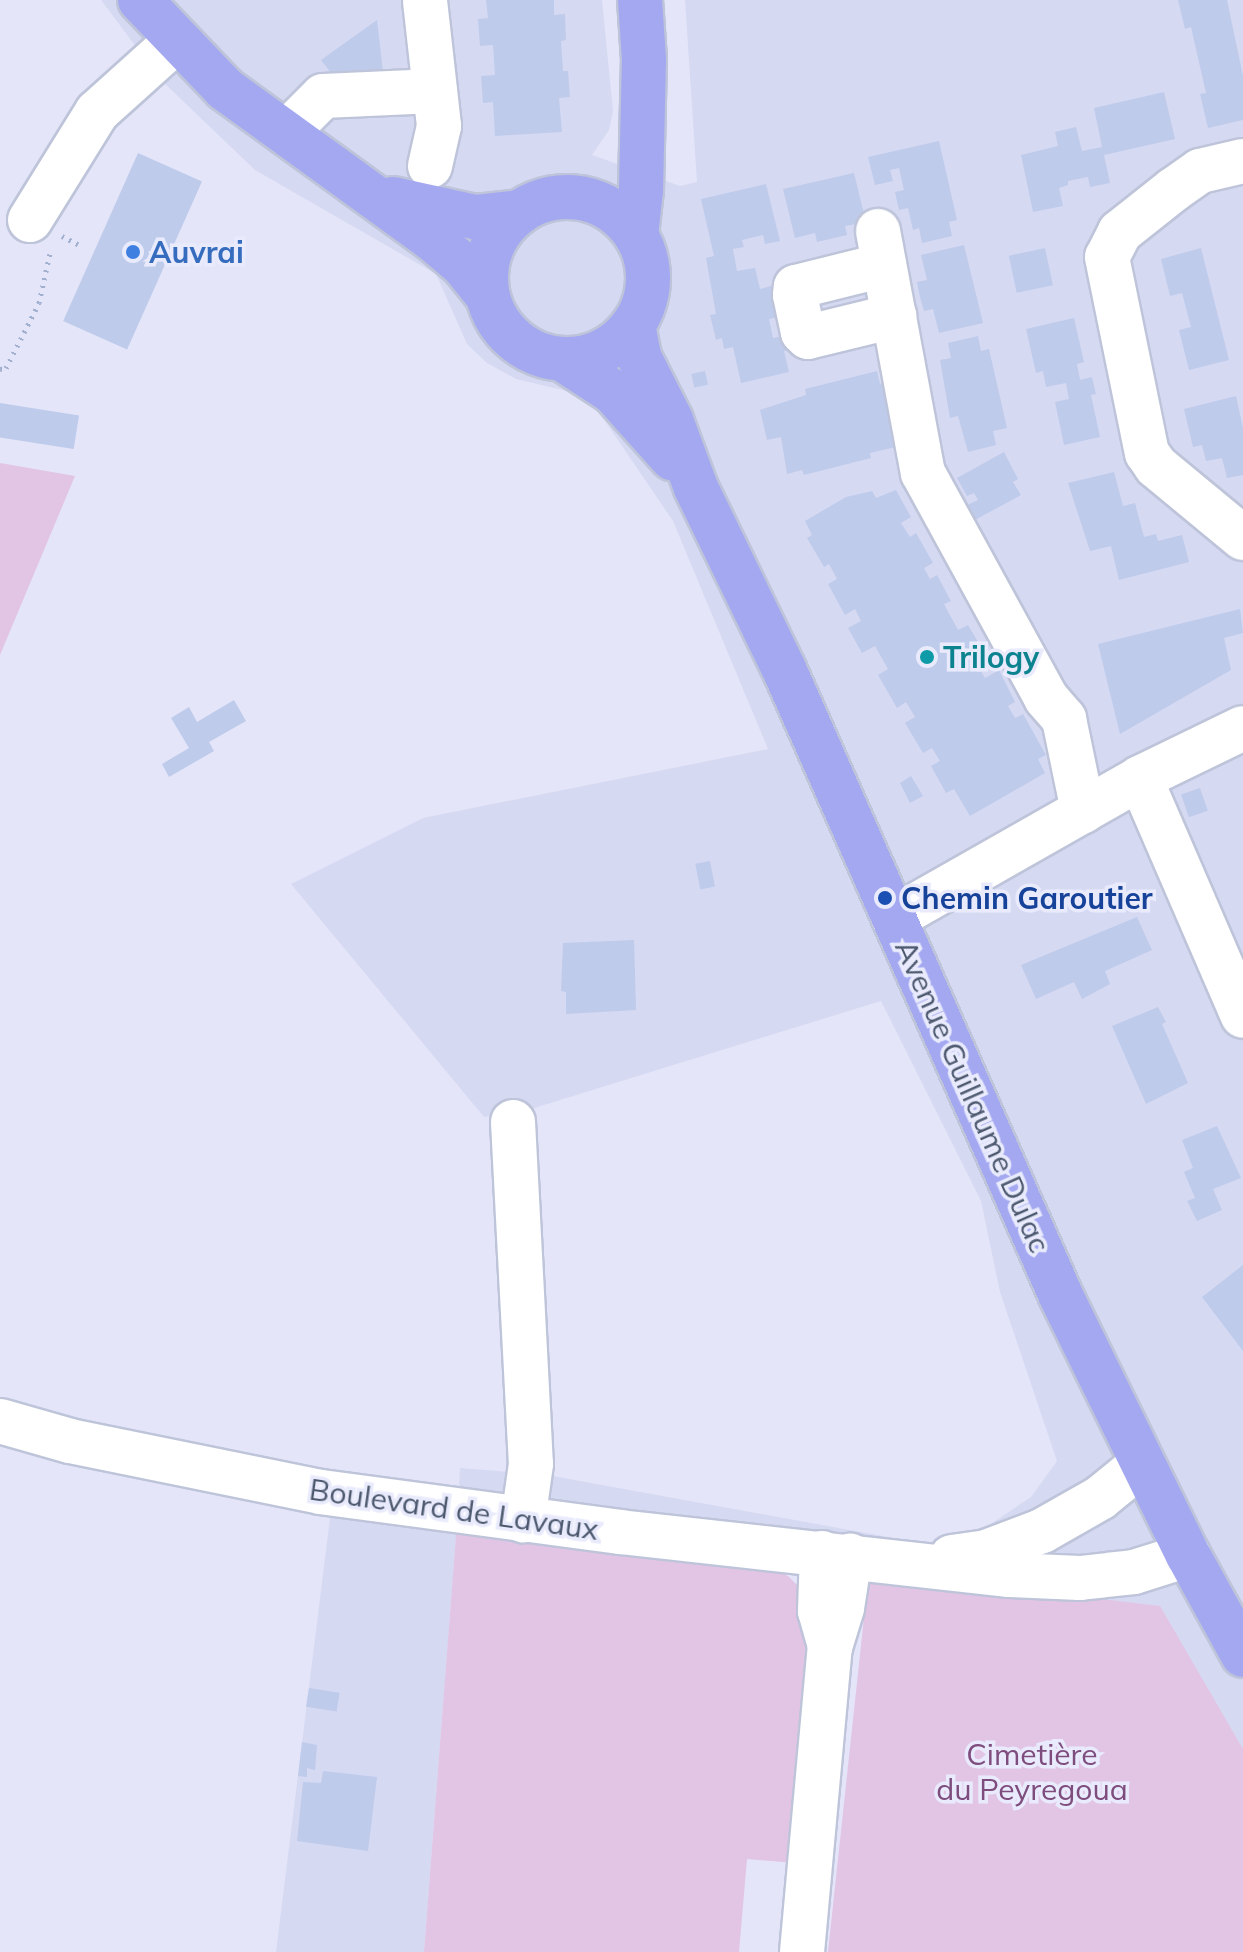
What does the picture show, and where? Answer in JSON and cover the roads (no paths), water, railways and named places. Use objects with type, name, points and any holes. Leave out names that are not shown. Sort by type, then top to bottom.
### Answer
[{"type":"main road","points":[[140,0],[225,89],[372,193],[462,264],[487,295],[497,320],[514,341],[537,355],[564,360],[613,392],[696,488]]},
{"type":"main road","points":[[636,235],[641,190],[640,124],[644,60],[640,0]]},
{"type":"main road","points":[[576,197],[603,177],[640,124]]},
{"type":"main road","points":[[372,193],[475,217],[520,212]]},
{"type":"main road","points":[[487,295],[486,271],[491,248],[503,228],[537,202],[576,197],[600,204],[620,217],[636,235],[645,257],[648,281],[644,304],[633,325],[603,351],[564,360]]},
{"type":"main road","points":[[633,325],[639,357],[671,420],[696,488]]},
{"type":"main road","name":"Avenue Guillaume Dulac","points":[[696,488],[784,669],[1061,1296],[1188,1555],[1243,1655]]},
{"type":"street","points":[[425,1],[439,126],[430,166]]},
{"type":"street","points":[[40,233],[97,112],[177,40]]},
{"type":"street","points":[[286,133],[323,96],[435,91]]},
{"type":"street","points":[[1243,161],[1200,171],[1173,190],[1120,232],[1107,257],[1147,453],[1156,466],[1243,538]]},
{"type":"street","points":[[894,316],[808,337],[803,332],[796,287],[881,248],[894,316],[923,473],[1046,698],[1064,719],[1083,811]]},
{"type":"street","points":[[894,918],[1140,778],[1243,728]]},
{"type":"street","points":[[1140,778],[1243,1016]]},
{"type":"street","points":[[513,1122],[531,1464],[523,1520]]},
{"type":"street","name":"Boulevard de Lavaux","points":[[0,1421],[70,1441],[321,1492],[523,1520],[1046,1577],[1080,1578],[1134,1572],[1188,1555]]},
{"type":"street","name":"Boulevard de Lavaux","points":[[914,1562],[986,1552],[1042,1531],[1100,1498],[1143,1463]]},
{"type":"street","points":[[1042,1531],[1047,1553],[1046,1577]]},
{"type":"street","points":[[802,1952],[830,1647],[842,1608],[836,1554]]},
{"type":"place","name":"Auvrai","points":[[133,252]]},
{"type":"place","name":"Trilogy","points":[[927,657]]},
{"type":"place","name":"Chemin Garoutier","points":[[885,898]]},
{"type":"park label","name":"Cimetière du Peyregoua","points":[[1032,1771]]}]
